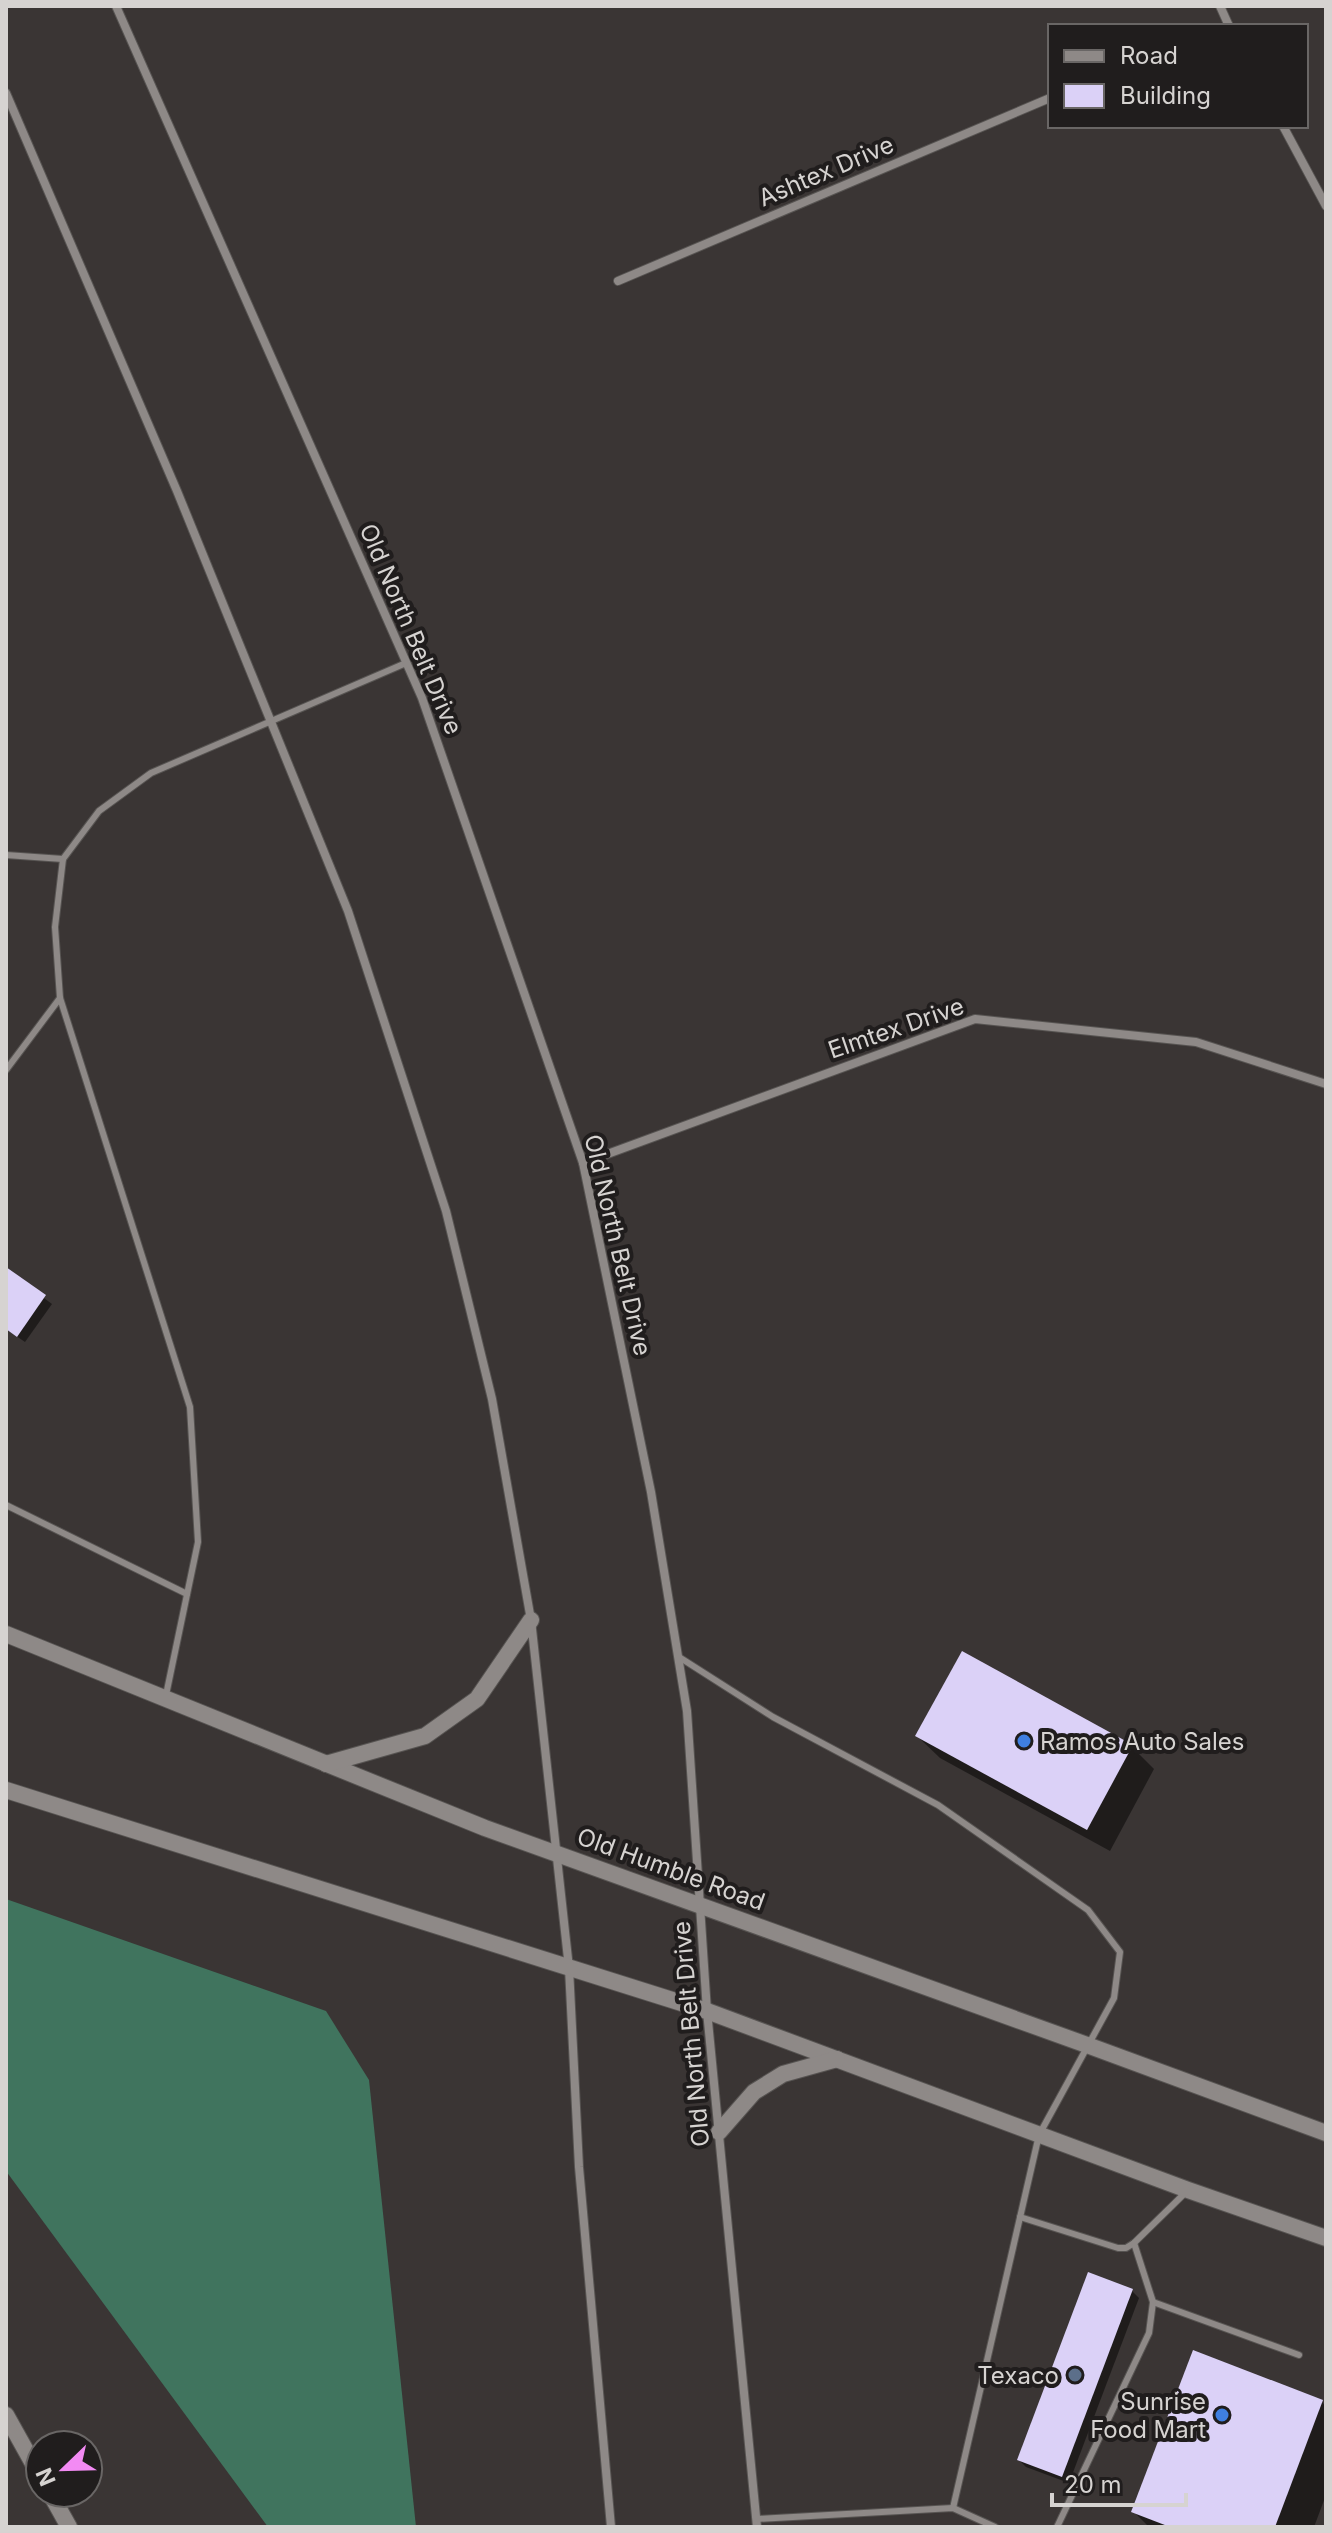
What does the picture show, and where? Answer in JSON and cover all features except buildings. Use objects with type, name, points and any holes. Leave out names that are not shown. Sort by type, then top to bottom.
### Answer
[{"type":"main road","points":[[326,1764],[425,1736],[477,1699],[531,1620]]},
{"type":"main road","name":"Old Humble Road","points":[[6,1634],[485,1828],[1326,2133]]},
{"type":"main road","points":[[6,1790],[707,2011],[1188,2190],[1326,2238]]},
{"type":"main road","points":[[719,2132],[754,2092],[783,2074],[837,2059]]},
{"type":"main road","points":[[6,2415],[24,2447]]},
{"type":"main road","points":[[59,2509],[69,2527]]},
{"type":"street","name":"Old North Belt Drive","points":[[116,6],[422,698],[583,1163],[651,1492],[687,1711],[707,2011],[757,2523]]},
{"type":"street","points":[[6,93],[177,491],[348,911],[446,1211],[492,1399],[531,1620],[569,1968],[579,2167],[611,2527]]},
{"type":"street","name":"Ashtex Drive","points":[[618,281],[1048,99]]},
{"type":"street","points":[[1284,128],[1326,206]]},
{"type":"street","name":"Elmtex Drive","points":[[583,1163],[975,1019],[1196,1042],[1326,1084]]},
{"type":"lane","points":[[165,1699],[198,1542],[190,1407],[60,998],[55,927],[63,859],[99,811],[151,773],[406,663]]},
{"type":"lane","points":[[6,855],[63,859]]},
{"type":"lane","points":[[6,1070],[60,998]]},
{"type":"lane","points":[[6,1505],[187,1594]]},
{"type":"lane","points":[[678,1657],[773,1717],[938,1805],[1088,1910],[1120,1952],[1114,1998],[1039,2135],[953,2508]]},
{"type":"lane","points":[[1020,2217],[1126,2248],[1188,2190]]},
{"type":"lane","points":[[1057,2527],[1149,2333],[1153,2302],[1134,2243]]},
{"type":"lane","points":[[1153,2302],[1299,2355]]},
{"type":"lane","points":[[757,2523],[953,2508],[995,2527]]},
{"type":"green space","points":[[6,1899],[326,2011],[369,2080],[416,2527],[268,2527],[6,2171]]},
{"type":"place","name":"Ramos Auto Sales","points":[[1024,1741]]},
{"type":"place","name":"Texaco","points":[[1075,2375]]},
{"type":"place","name":"Sunrise Food Mart","points":[[1222,2415]]}]
